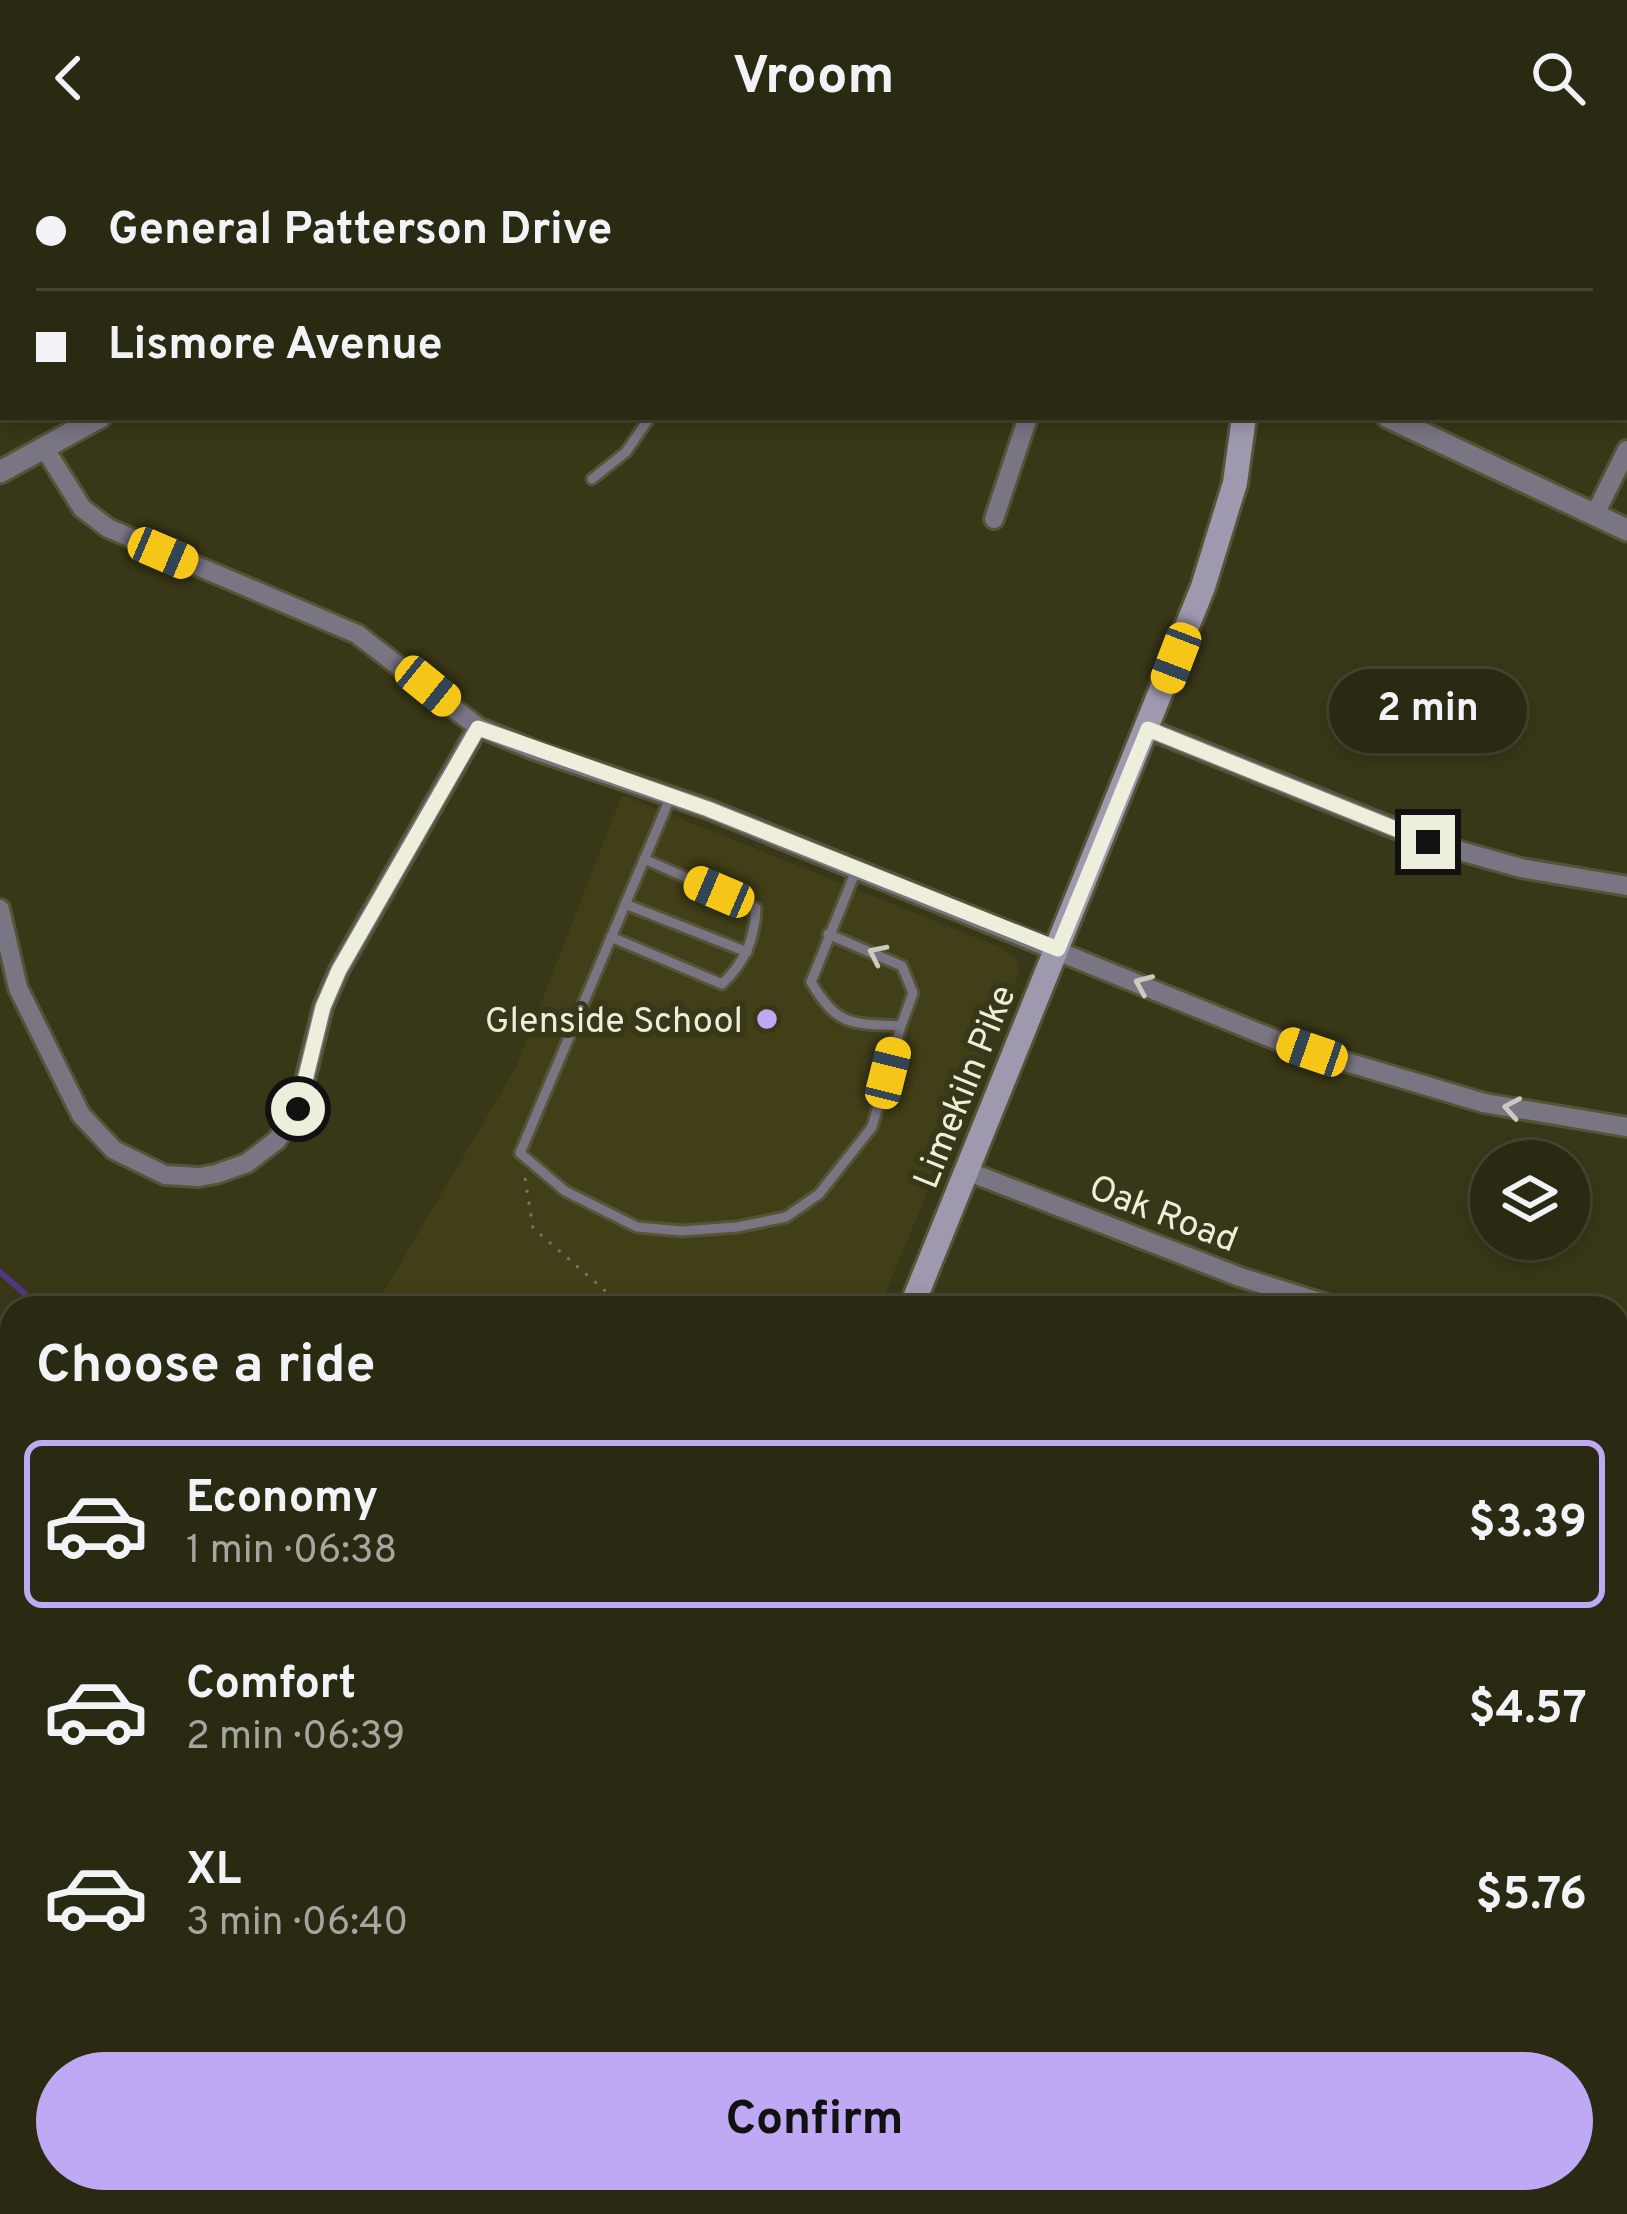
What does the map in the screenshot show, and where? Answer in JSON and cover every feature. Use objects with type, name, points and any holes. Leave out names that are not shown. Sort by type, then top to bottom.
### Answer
[{"type":"main road","name":"Limekiln Pike","points":[[916,1296],[1220,543],[1244,420]]},
{"type":"street","points":[[0,472],[95,420]]},
{"type":"street","points":[[994,519],[1027,420]]},
{"type":"street","points":[[1394,420],[1627,530]]},
{"type":"street","points":[[45,448],[82,508],[108,528],[357,634],[478,728],[857,868],[1286,1043],[1405,1083],[1484,1103],[1627,1127]]},
{"type":"street","points":[[1595,514],[1627,450]]},
{"type":"street","points":[[0,909],[18,988],[73,1101],[102,1140],[145,1168],[180,1178],[216,1174],[247,1163],[277,1141],[298,1109],[323,1007],[339,970],[478,728]]},
{"type":"street","points":[[1148,729],[1428,842],[1521,868],[1627,886]]},
{"type":"street","name":"Oak Road","points":[[967,1171],[1302,1296]]},
{"type":"lane","points":[[592,479],[626,452],[648,420]]},
{"type":"lane","points":[[671,796],[520,1153],[565,1191],[637,1227],[682,1231],[737,1227],[786,1217],[820,1194],[872,1127],[914,993],[902,966],[828,934]]},
{"type":"lane","points":[[611,937],[722,984],[747,952],[755,931],[756,908],[644,859]]},
{"type":"lane","points":[[857,868],[811,982],[830,1012],[857,1023],[901,1026]]},
{"type":"lane","points":[[625,904],[747,952]]},
{"type":"path","points":[[520,1153],[533,1228],[612,1296]]},
{"type":"shaded area","name":"Glenside School","points":[[622,795],[1000,947],[1015,957],[1020,971],[884,1296],[381,1296],[516,1067]]},
{"type":"waterway","points":[[0,1272],[27,1296]]},
{"type":"place","name":"Glenside School","points":[[767,1019]]},
{"type":"route","points":[[298,1109],[323,1007],[339,970],[478,728],[708,809],[1058,949],[1148,729],[1428,842]]}]
